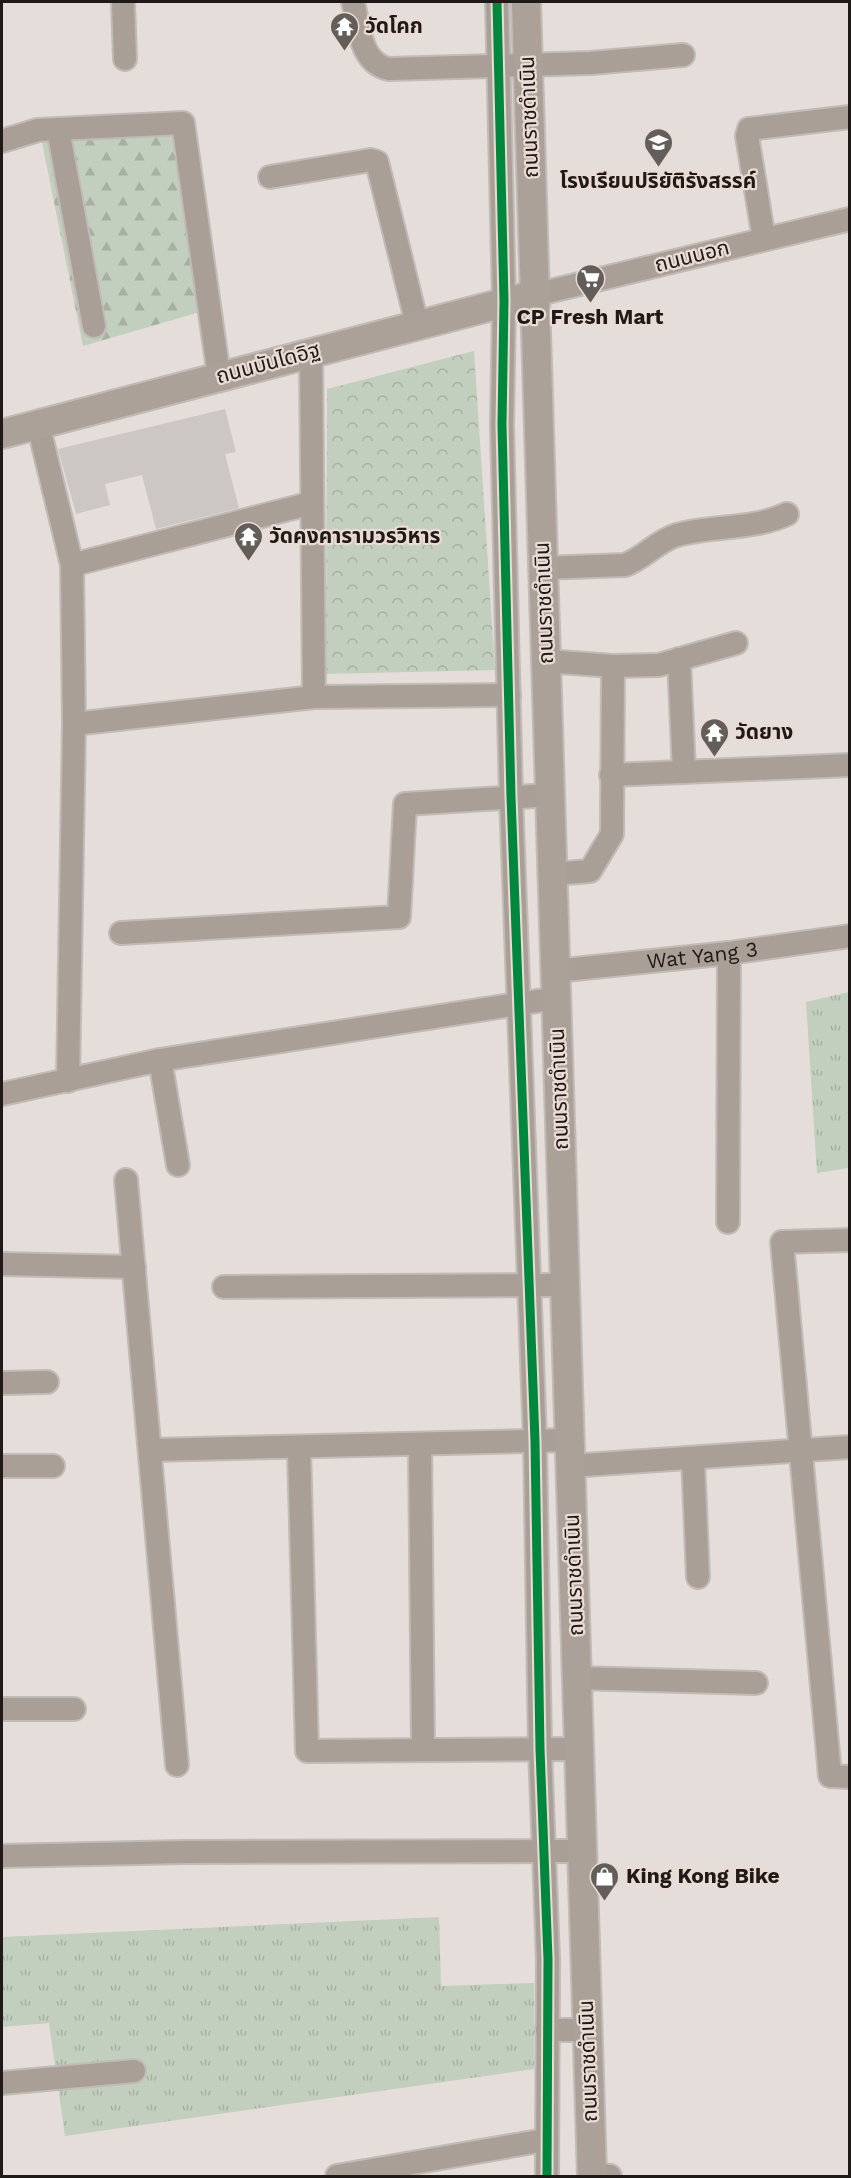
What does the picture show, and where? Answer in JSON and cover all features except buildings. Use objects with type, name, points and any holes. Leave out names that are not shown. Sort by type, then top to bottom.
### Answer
[{"type":"main road","name":"ถนนราชดำเนิน","points":[[526,2],[587,2030],[598,2176]]},
{"type":"main road","name":"ถนนบันไดอิฐ","points":[[2,434],[534,294]]},
{"type":"street","points":[[123,2],[125,59]]},
{"type":"street","points":[[353,2],[367,55],[381,67],[498,67],[683,55]]},
{"type":"street","points":[[497,2],[504,301],[502,425],[511,797],[535,1441],[540,1749],[545,1852],[547,2176]]},
{"type":"street","points":[[764,239],[747,136],[749,129],[849,117]]},
{"type":"street","points":[[2,141],[38,130],[183,123],[219,376]]},
{"type":"street","points":[[58,129],[94,326]]},
{"type":"street","points":[[270,177],[371,160],[377,162],[417,324]]},
{"type":"street","name":"ถนนนอก","points":[[534,294],[849,219]]},
{"type":"street","points":[[311,351],[314,697]]},
{"type":"street","points":[[38,424],[72,564],[74,724],[68,1081]]},
{"type":"street","points":[[72,564],[312,503]]},
{"type":"street","points":[[506,574],[625,565],[637,560],[665,540],[679,535],[742,526],[788,514]]},
{"type":"street","points":[[546,661],[613,666],[659,665],[736,643]]},
{"type":"street","points":[[679,659],[684,772]]},
{"type":"street","points":[[552,874],[590,871],[612,834],[613,666]]},
{"type":"street","points":[[74,724],[314,697],[509,695]]},
{"type":"street","points":[[611,775],[849,765]]},
{"type":"street","points":[[121,933],[399,917],[405,804],[550,795]]},
{"type":"street","name":"Wat Yang 3","points":[[2,1094],[160,1060],[517,1004],[556,984],[729,953],[849,936]]},
{"type":"street","points":[[728,1222],[729,953]]},
{"type":"street","points":[[160,1060],[178,1165]]},
{"type":"street","points":[[126,1180],[177,1765]]},
{"type":"street","points":[[849,1240],[782,1242],[830,1776],[849,1777]]},
{"type":"street","points":[[2,1264],[134,1267]]},
{"type":"street","points":[[224,1287],[565,1285]]},
{"type":"street","points":[[2,1383],[47,1382]]},
{"type":"street","points":[[151,1450],[535,1441],[570,1453],[693,1459],[849,1447]]},
{"type":"street","points":[[420,1444],[423,1749]]},
{"type":"street","points":[[299,1447],[307,1751],[579,1749]]},
{"type":"street","points":[[693,1459],[698,1577]]},
{"type":"street","points":[[2,1466],[52,1466]]},
{"type":"street","points":[[538,1593],[574,1591]]},
{"type":"street","points":[[577,1678],[756,1683]]},
{"type":"street","points":[[2,1709],[74,1709]]},
{"type":"street","points":[[2,1856],[184,1852],[582,1851]]},
{"type":"street","points":[[547,2030],[587,2030]]},
{"type":"street","points":[[2,2083],[134,2071]]},
{"type":"street","points":[[337,2176],[545,2140]]},
{"type":"green space","points":[[175,132],[200,312],[83,346],[42,142]]},
{"type":"green space","points":[[474,351],[495,670],[326,674],[327,389]]},
{"type":"green space","points":[[849,992],[849,1168],[817,1173],[806,1002]]},
{"type":"green space","points":[[439,1917],[441,1986],[534,1983],[534,2069],[65,2136],[49,2023],[2,2027],[2,1937]]},
{"type":"cycle path","points":[[497,2],[504,301],[502,425],[511,797],[535,1441],[540,1749],[548,1959],[547,2176]]},
{"type":"place","name":"วัดโคก","points":[[344,52]]},
{"type":"place","name":"โรงเรียนปริยัติรังสรรค์","points":[[658,168]]},
{"type":"place","name":"CP Fresh Mart","points":[[590,304]]},
{"type":"place","name":"วัดคงคารามวรวิหาร","points":[[248,562]]},
{"type":"place","name":"วัดยาง","points":[[714,758]]},
{"type":"place","name":"King Kong Bike","points":[[605,1902]]}]
